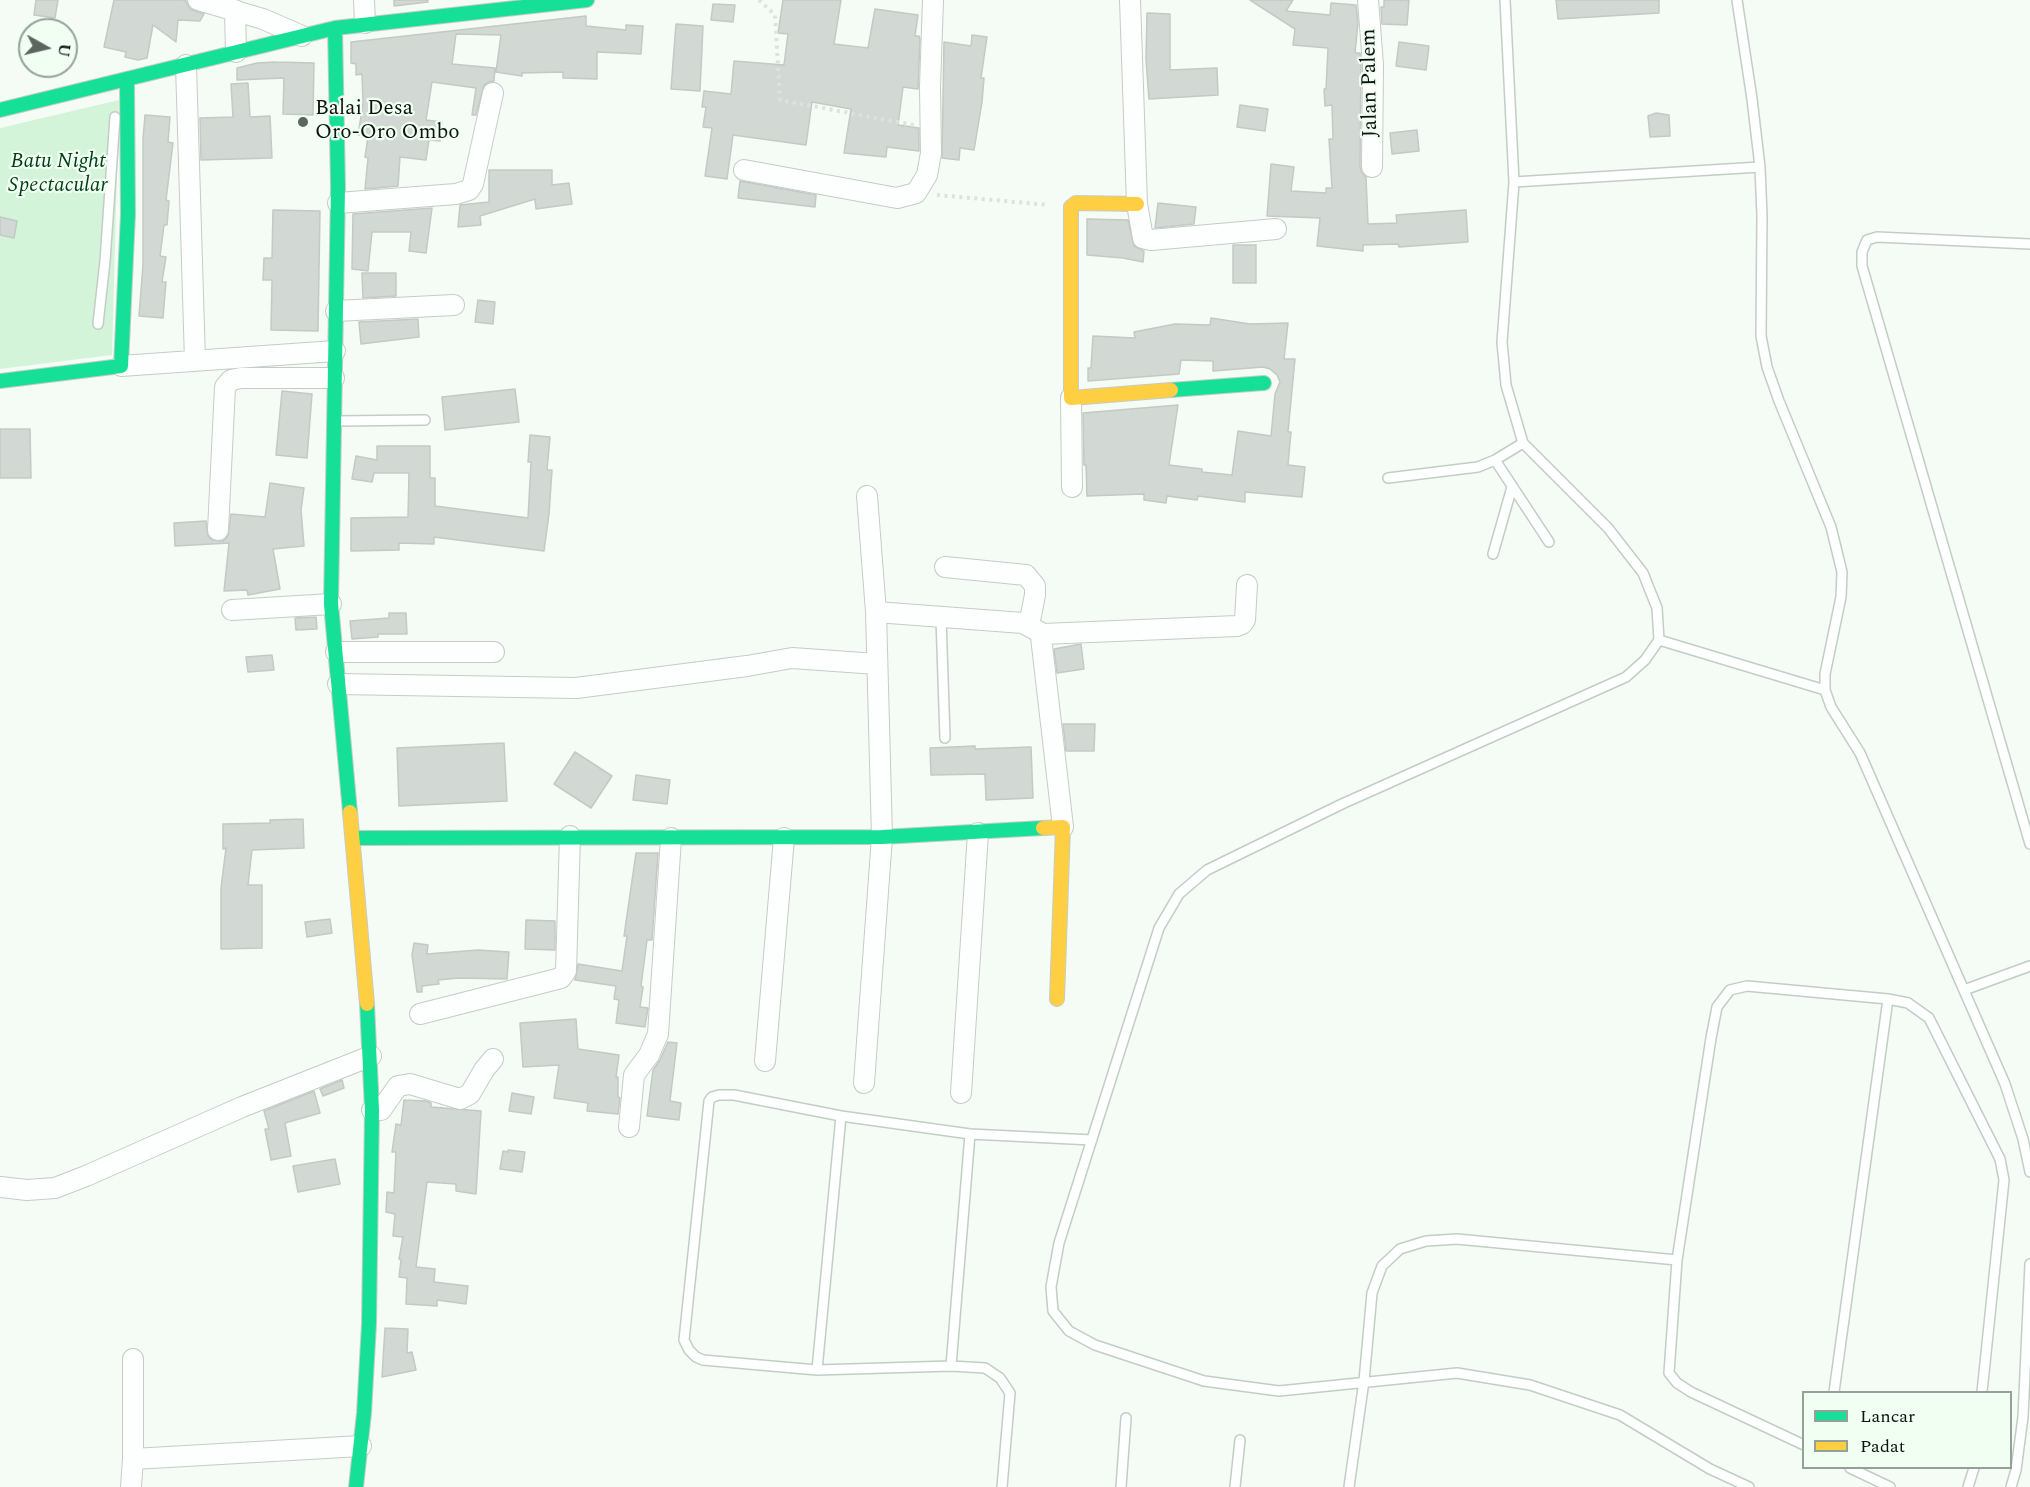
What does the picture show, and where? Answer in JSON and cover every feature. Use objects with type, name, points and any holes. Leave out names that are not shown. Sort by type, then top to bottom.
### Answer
[{"type":"street","points":[[198,0],[236,10],[302,36]]},
{"type":"street","points":[[364,0],[364,23]]},
{"type":"street","points":[[0,110],[113,88],[127,80],[335,28],[587,0]]},
{"type":"street","points":[[744,170],[897,198],[916,193],[927,175],[931,153],[929,127],[933,0]]},
{"type":"street","points":[[1130,0],[1137,204],[1143,238],[1146,240],[1276,229]]},
{"type":"street","name":"Jalan Palem","points":[[1368,0],[1373,65],[1372,167]]},
{"type":"street","points":[[236,10],[236,52]]},
{"type":"street","points":[[335,28],[338,203],[332,604],[371,1056],[372,1110],[369,1324],[356,1487]]},
{"type":"street","points":[[186,65],[195,361]]},
{"type":"street","points":[[121,366],[128,214],[127,80]]},
{"type":"street","points":[[338,203],[456,194],[469,190],[473,184],[493,93]]},
{"type":"street","points":[[1072,487],[1071,207],[1076,203],[1137,204]]},
{"type":"street","points":[[336,311],[454,305]]},
{"type":"street","points":[[0,381],[121,366],[334,351]]},
{"type":"street","points":[[218,530],[225,387],[231,380],[241,378],[334,378]]},
{"type":"street","points":[[1071,398],[1264,383]]},
{"type":"street","points":[[864,1083],[882,837],[876,612],[867,496]]},
{"type":"street","points":[[945,567],[1026,575],[1035,586],[1036,629],[1041,637],[1063,827],[1057,999]]},
{"type":"street","points":[[876,612],[1036,629],[1237,626],[1245,620],[1247,585]]},
{"type":"street","points":[[232,610],[332,604]]},
{"type":"street","points":[[336,652],[494,652]]},
{"type":"street","points":[[338,684],[576,688],[792,658],[877,664]]},
{"type":"street","points":[[353,838],[882,837],[1063,827]]},
{"type":"street","points":[[961,1093],[978,833]]},
{"type":"street","points":[[420,1014],[561,978],[566,971],[570,836]]},
{"type":"street","points":[[628,1127],[634,1075],[655,1044],[659,1028],[671,838]]},
{"type":"street","points":[[765,1061],[784,838]]},
{"type":"street","points":[[0,1187],[27,1190],[55,1188],[242,1107],[371,1056]]},
{"type":"street","points":[[372,1110],[381,1110],[398,1086],[410,1084],[460,1098],[470,1094],[484,1070],[494,1059]]},
{"type":"street","points":[[131,1487],[134,1459],[133,1359]]},
{"type":"street","points":[[134,1459],[361,1446]]},
{"type":"lane","points":[[1505,0],[1514,182],[1502,342],[1506,385],[1523,443],[1608,528],[1643,573],[1657,608],[1659,640],[1645,660],[1626,677],[1342,804],[1207,870],[1179,894],[1159,928],[1059,1243],[1051,1287],[1053,1311],[1069,1331],[1095,1345],[1204,1381],[1279,1391],[1457,1373],[1530,1385],[1620,1415],[1710,1469],[1749,1487]]},
{"type":"lane","points":[[1737,0],[1760,167],[1761,336],[1767,367],[1831,527],[1842,572],[1841,597],[1825,674],[1825,690],[1831,707],[1860,753],[2005,1084],[2023,1139],[2030,1172]]},
{"type":"lane","points":[[98,324],[105,261],[115,111]]},
{"type":"lane","points":[[1514,182],[1760,167]]},
{"type":"lane","points":[[2030,254],[2029,244],[1877,237],[1867,240],[1862,252],[1862,266],[2030,844]]},
{"type":"lane","points":[[334,421],[425,420]]},
{"type":"lane","points":[[1388,478],[1478,467],[1495,460],[1523,443]]},
{"type":"lane","points":[[1495,460],[1549,542]]},
{"type":"lane","points":[[1493,554],[1512,487]]},
{"type":"lane","points":[[940,618],[945,738]]},
{"type":"lane","points":[[1659,640],[1825,690]]},
{"type":"lane","points":[[1964,990],[2030,966]]},
{"type":"lane","points":[[1802,1445],[1691,1392],[1677,1383],[1669,1372],[1677,1260],[1716,1006],[1730,990],[1747,986],[1888,999],[1908,1003],[1929,1018],[2000,1159],[2004,1180],[1982,1391]]},
{"type":"lane","points":[[1834,1391],[1888,999]]},
{"type":"lane","points":[[1002,1487],[1010,1393],[1000,1378],[985,1368],[951,1366],[816,1370],[704,1360],[696,1357],[684,1340],[709,1101],[712,1097],[719,1095],[734,1095],[841,1116],[970,1134],[1092,1140]]},
{"type":"lane","points":[[816,1370],[841,1116]]},
{"type":"lane","points":[[951,1366],[970,1134]]},
{"type":"lane","points":[[1349,1487],[1364,1381],[1372,1293],[1382,1266],[1400,1249],[1426,1241],[1456,1239],[1677,1260]]},
{"type":"lane","points":[[2011,1487],[2016,1470],[2023,1417],[2030,1264]]},
{"type":"lane","points":[[1120,1487],[1126,1418]]},
{"type":"lane","points":[[1235,1487],[1240,1440]]},
{"type":"lane","points":[[1854,1469],[1890,1487]]},
{"type":"lane","points":[[1968,1487],[1973,1469]]},
{"type":"path","points":[[759,0],[775,15],[780,100],[929,127]]},
{"type":"path","points":[[916,193],[1071,207]]},
{"type":"green space","name":"Batu Night Spectacular","points":[[119,100],[112,355],[0,369],[0,128]]},
{"type":"building","points":[[36,0],[58,0],[55,18],[34,15]]},
{"type":"building","points":[[114,0],[182,0],[186,1],[190,9],[204,14],[200,21],[178,20],[176,42],[153,25],[147,58],[138,60],[125,57],[126,52],[104,47]]},
{"type":"building","points":[[394,0],[428,0],[428,2],[394,6]]},
{"type":"building","points":[[783,0],[841,0],[834,44],[868,48],[875,9],[918,15],[915,36],[919,36],[920,39],[918,89],[903,87],[898,125],[919,128],[919,151],[887,147],[886,157],[844,153],[851,109],[812,102],[806,145],[733,135],[727,179],[705,176],[712,128],[703,127],[706,107],[702,107],[704,91],[731,94],[734,61],[784,65],[788,34],[778,33]]},
{"type":"building","points":[[1250,0],[1293,0],[1286,11],[1330,15],[1331,3],[1356,5],[1358,22],[1355,53],[1360,53],[1361,65],[1360,167],[1366,177],[1368,224],[1397,223],[1396,215],[1466,210],[1468,242],[1399,247],[1398,244],[1363,245],[1363,251],[1317,246],[1320,218],[1267,216],[1271,164],[1294,167],[1291,191],[1326,193],[1326,188],[1332,188],[1329,139],[1333,139],[1332,105],[1325,106],[1324,89],[1326,89],[1328,48],[1293,45],[1295,29]]},
{"type":"building","points":[[1384,0],[1409,0],[1407,25],[1382,24],[1381,7],[1384,7]]},
{"type":"building","points":[[1556,0],[1659,0],[1659,13],[1558,19]]},
{"type":"building","points":[[713,4],[735,5],[733,22],[711,20]]},
{"type":"building","points":[[1147,13],[1170,14],[1170,70],[1217,68],[1218,95],[1149,99],[1146,59]]},
{"type":"building","points":[[586,16],[586,26],[626,30],[626,25],[643,26],[641,54],[597,52],[597,79],[563,78],[563,72],[522,73],[522,76],[496,72],[501,35],[456,34],[452,64],[495,68],[494,81],[484,85],[476,115],[472,115],[476,88],[432,82],[426,120],[442,122],[440,141],[429,140],[426,160],[400,157],[398,186],[365,189],[368,158],[365,157],[368,136],[358,135],[363,103],[362,74],[356,75],[356,64],[351,63],[351,42]]},
{"type":"building","points":[[676,24],[703,26],[700,91],[671,89]]},
{"type":"building","points":[[972,35],[987,37],[981,78],[984,78],[982,102],[974,150],[960,148],[959,160],[942,158],[944,42],[971,46]]},
{"type":"building","points":[[1399,42],[1429,46],[1426,70],[1396,66]]},
{"type":"building","points":[[257,63],[314,63],[313,115],[283,114],[284,78],[237,80],[237,68]]},
{"type":"building","points":[[248,83],[250,117],[270,116],[272,158],[201,160],[200,118],[233,117],[231,84]]},
{"type":"building","points":[[1240,105],[1268,109],[1265,131],[1237,127]]},
{"type":"building","points":[[1656,113],[1669,115],[1670,136],[1650,137],[1648,116]]},
{"type":"building","points":[[145,115],[170,117],[168,142],[173,143],[166,200],[169,201],[167,225],[164,225],[160,256],[166,257],[162,282],[166,282],[163,318],[139,316],[143,265]]},
{"type":"building","points":[[1417,130],[1419,151],[1392,154],[1390,133]]},
{"type":"building","points":[[489,170],[552,170],[552,185],[569,183],[572,204],[536,209],[535,199],[480,216],[481,225],[458,227],[460,205],[489,202]]},
{"type":"building","points":[[740,181],[816,195],[815,207],[738,198]]},
{"type":"building","points":[[1158,203],[1196,207],[1194,224],[1155,228]]},
{"type":"building","points":[[432,208],[426,253],[409,251],[411,232],[372,232],[368,271],[352,269],[353,214]]},
{"type":"building","points":[[273,210],[320,211],[318,331],[271,330],[272,280],[263,280],[264,258],[272,258]]},
{"type":"building","points":[[0,217],[17,221],[14,238],[0,235]]},
{"type":"building","points":[[1087,219],[1128,220],[1134,246],[1144,251],[1143,262],[1087,255]]},
{"type":"building","points":[[1233,245],[1256,245],[1256,283],[1233,283]]},
{"type":"building","points":[[362,273],[396,273],[396,296],[363,298]]},
{"type":"building","points":[[478,300],[495,302],[493,324],[475,322]]},
{"type":"building","points":[[1211,318],[1250,324],[1288,323],[1284,359],[1295,359],[1288,432],[1291,432],[1288,465],[1305,467],[1302,497],[1245,492],[1245,502],[1198,496],[1197,500],[1167,496],[1166,503],[1144,500],[1144,494],[1087,496],[1083,413],[1178,405],[1169,465],[1202,469],[1202,472],[1232,475],[1238,431],[1271,436],[1275,394],[1280,382],[1277,375],[1270,369],[1263,367],[1213,371],[1213,361],[1181,360],[1179,374],[1088,381],[1093,336],[1135,338],[1134,332],[1175,324],[1210,325]]},
{"type":"building","points":[[418,319],[419,337],[361,344],[359,322]]},
{"type":"building","points":[[515,389],[519,422],[445,430],[442,397]]},
{"type":"building","points":[[282,391],[312,394],[307,458],[276,455]]},
{"type":"building","points":[[0,429],[30,429],[31,478],[0,478]]},
{"type":"building","points":[[530,435],[550,437],[547,470],[552,470],[544,551],[434,537],[434,544],[399,543],[399,550],[351,551],[351,518],[408,517],[409,473],[374,473],[372,482],[352,479],[356,456],[377,460],[377,446],[430,446],[430,478],[435,478],[435,506],[528,518]]},
{"type":"building","points":[[270,483],[304,488],[301,510],[304,546],[273,549],[280,589],[248,595],[247,590],[224,591],[229,543],[175,546],[174,523],[206,521],[208,536],[212,540],[223,541],[228,536],[231,514],[265,517]]},
{"type":"building","points":[[389,613],[406,613],[407,634],[378,634],[378,637],[352,639],[350,621],[389,618]]},
{"type":"building","points":[[316,617],[317,629],[296,630],[295,618]]},
{"type":"building","points":[[1081,644],[1084,669],[1057,673],[1054,649]]},
{"type":"building","points":[[272,655],[274,670],[248,672],[246,657]]},
{"type":"building","points":[[1063,724],[1095,724],[1094,751],[1066,751]]},
{"type":"building","points":[[504,743],[507,801],[399,806],[397,748]]},
{"type":"building","points":[[975,746],[975,749],[1031,747],[1033,798],[986,800],[985,774],[931,775],[930,748]]},
{"type":"building","points":[[575,752],[612,776],[591,808],[554,784]]},
{"type":"building","points":[[636,775],[670,780],[667,804],[633,800]]},
{"type":"building","points":[[303,819],[304,848],[252,850],[248,885],[262,885],[262,948],[221,949],[221,888],[226,848],[223,849],[223,824],[270,823],[270,820]]},
{"type":"building","points":[[636,853],[658,853],[652,940],[647,940],[641,986],[643,987],[640,1007],[648,1008],[645,1027],[616,1023],[619,1000],[614,999],[616,986],[575,980],[578,964],[622,971],[627,936],[624,936]]},
{"type":"building","points":[[330,919],[332,933],[307,937],[305,922]]},
{"type":"building","points":[[526,920],[555,921],[555,950],[525,949]]},
{"type":"building","points":[[414,943],[428,945],[427,954],[478,950],[509,952],[507,979],[438,980],[439,984],[422,986],[422,992],[417,992],[412,955]]},
{"type":"building","points":[[576,1019],[578,1049],[619,1055],[616,1077],[618,1077],[618,1097],[620,1098],[618,1114],[587,1111],[588,1103],[554,1098],[559,1065],[523,1067],[520,1023]]},
{"type":"building","points":[[668,1042],[677,1043],[670,1101],[681,1103],[679,1120],[647,1116],[653,1070]]},
{"type":"building","points":[[342,1080],[344,1088],[323,1096],[320,1089]]},
{"type":"building","points":[[314,1091],[320,1113],[285,1123],[291,1156],[271,1160],[265,1129],[269,1129],[264,1111]]},
{"type":"building","points":[[512,1093],[534,1097],[531,1114],[509,1111]]},
{"type":"building","points":[[404,1100],[426,1101],[431,1103],[431,1107],[481,1111],[476,1194],[456,1191],[456,1184],[427,1182],[416,1267],[435,1269],[434,1282],[468,1286],[466,1304],[437,1300],[437,1306],[406,1304],[407,1278],[399,1277],[403,1237],[393,1236],[395,1214],[386,1212],[387,1192],[394,1193],[396,1152],[392,1152],[396,1124],[401,1125]]},
{"type":"building","points":[[508,1150],[525,1152],[522,1172],[500,1169],[503,1151],[508,1152]]},
{"type":"building","points":[[335,1159],[340,1184],[298,1192],[293,1166]]},
{"type":"building","points":[[385,1328],[408,1329],[407,1353],[412,1352],[416,1370],[382,1377]]},
{"type":"traffic: fast","points":[[0,110],[335,28],[587,0]]},
{"type":"traffic: fast","points":[[335,28],[338,188],[331,604],[350,812]]},
{"type":"traffic: fast","points":[[0,381],[121,366],[128,214],[127,80]]},
{"type":"traffic: fast","points":[[1171,390],[1264,383]]},
{"type":"traffic: fast","points":[[353,838],[882,837],[1043,828]]},
{"type":"traffic: fast","points":[[356,1487],[364,1413],[369,1324],[372,1110],[367,1004]]},
{"type":"traffic: slow","points":[[1137,204],[1076,203],[1071,207],[1071,398],[1171,390]]},
{"type":"traffic: slow","points":[[350,812],[367,1004]]},
{"type":"traffic: slow","points":[[1043,828],[1063,827],[1057,999]]},
{"type":"place","name":"Balai Desa Oro-Oro Ombo","points":[[303,122]]}]
